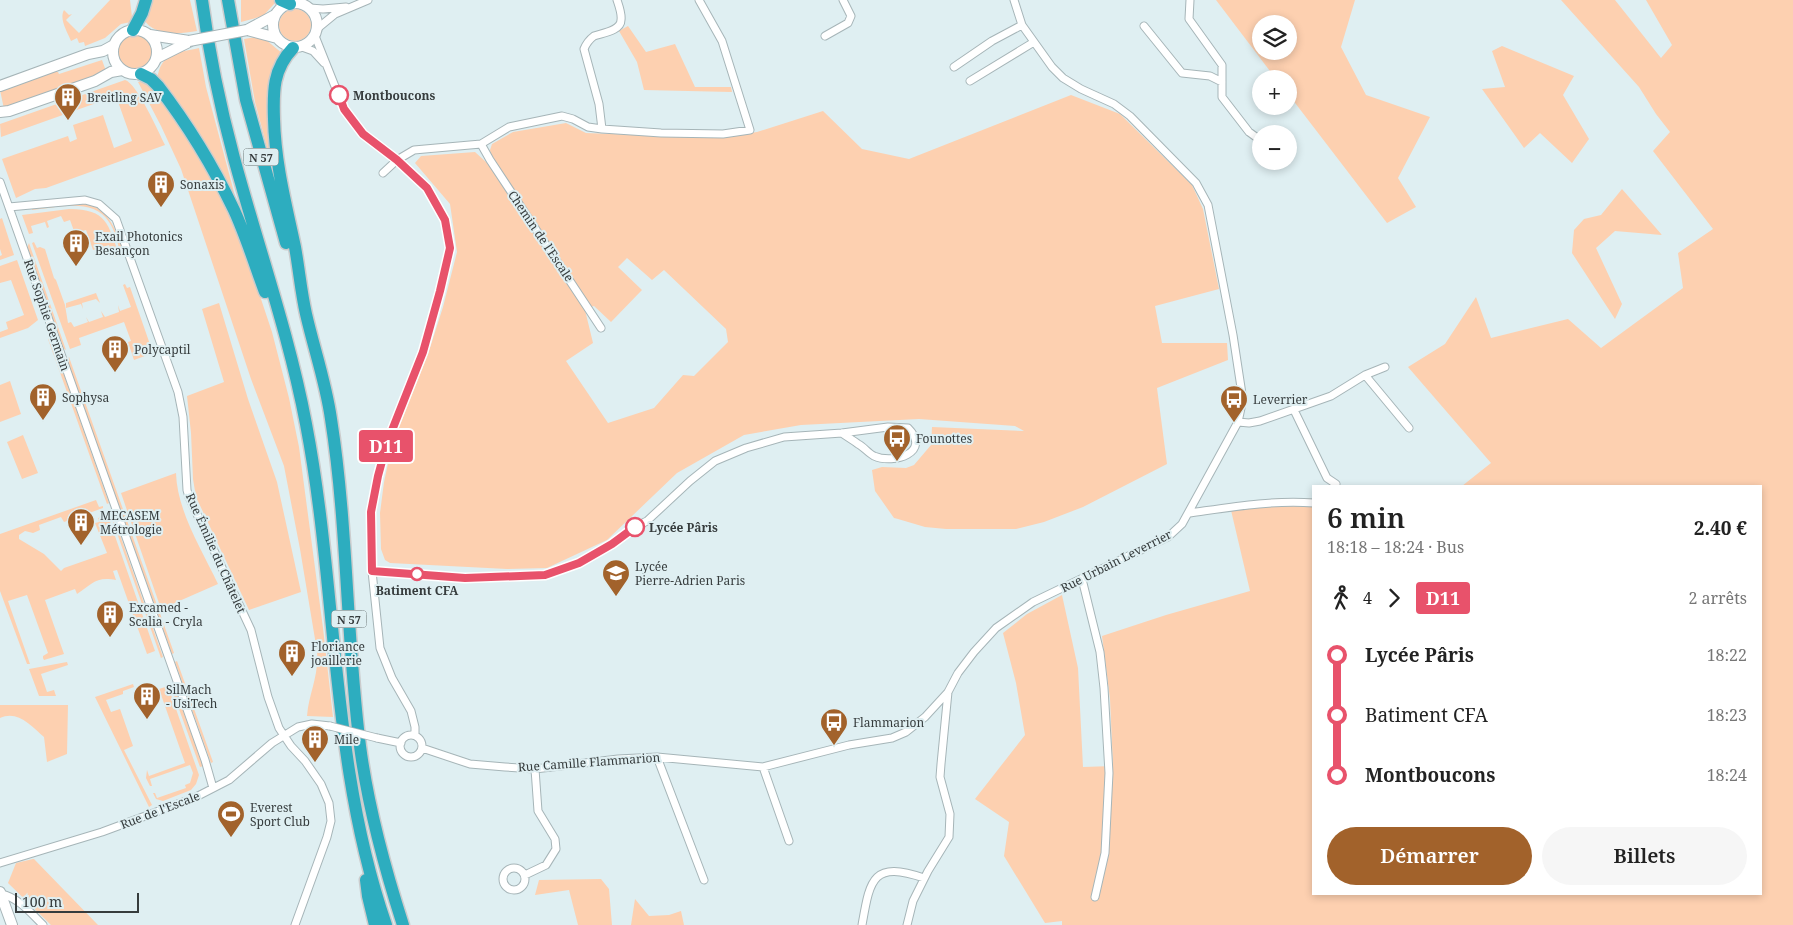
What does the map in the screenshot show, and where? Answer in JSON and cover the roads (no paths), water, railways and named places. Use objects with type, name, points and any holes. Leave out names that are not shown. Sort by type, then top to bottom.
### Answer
[{"type":"highway","points":[[133,30],[146,0]]},
{"type":"highway","name":"N 57","points":[[202,0],[216,84],[234,158],[291,357],[314,465],[328,580],[344,742],[362,840],[386,925]]},
{"type":"highway","name":"N 57","points":[[228,0],[246,100],[306,310],[326,390],[338,463],[360,747],[370,804],[383,858],[403,925]]},
{"type":"highway","points":[[298,47],[282,61],[276,78],[274,118],[280,176],[306,310]]},
{"type":"highway","points":[[141,74],[151,79],[163,93],[212,166],[235,212],[291,357]]},
{"type":"highway","points":[[362,840],[368,896],[376,925]]},
{"type":"street","points":[[298,47],[310,43],[316,32],[335,14],[368,0]]},
{"type":"street","points":[[602,129],[599,104],[584,49],[593,37],[608,32],[620,24],[622,21],[617,0]]},
{"type":"street","points":[[383,173],[397,160],[414,150],[481,144],[510,127],[562,116],[573,119],[588,127],[602,129],[661,133],[723,134],[750,130],[722,41],[699,0]]},
{"type":"street","points":[[825,36],[848,23],[851,16],[843,0]]},
{"type":"street","name":"Rue Urbain Leverrier","points":[[906,925],[913,901],[924,878],[949,837],[950,814],[940,777],[948,692],[958,673],[996,628],[1033,602],[1168,536],[1182,524],[1190,513],[1238,422],[1241,408],[1242,394],[1233,335],[1208,205],[1196,183],[1130,116],[1114,104],[1080,89],[1052,68],[1022,25],[1014,0]]},
{"type":"street","points":[[1190,0],[1189,19],[1222,65],[1222,97],[1252,134]]},
{"type":"street","points":[[114,45],[114,59],[122,70],[129,74],[141,74],[151,68],[157,58],[189,41],[247,30],[275,15],[285,2],[323,9],[352,6]]},
{"type":"street","points":[[310,8],[316,17],[316,32],[326,65],[344,109],[356,126],[373,143],[397,160],[427,188],[445,220],[450,248],[423,352],[387,443],[371,512],[372,571],[380,648],[392,678],[411,710],[415,735],[422,742],[422,748],[416,756],[409,756],[403,753],[401,743],[404,737],[415,735]]},
{"type":"street","points":[[275,15],[273,27],[277,38],[284,45],[313,51],[326,65]]},
{"type":"street","points":[[954,66],[992,41],[1022,25]]},
{"type":"street","points":[[1144,26],[1182,73],[1210,76],[1222,82]]},
{"type":"street","points":[[0,86],[88,54],[103,51],[114,45],[120,36],[133,30],[144,31],[150,35],[156,44],[157,58]]},
{"type":"street","points":[[247,30],[277,38]]},
{"type":"street","points":[[150,35],[189,41]]},
{"type":"street","points":[[970,81],[1034,42]]},
{"type":"street","points":[[0,112],[10,111],[95,82],[111,72],[122,70]]},
{"type":"street","name":"Chemin de l'Escale","points":[[481,144],[601,328]]},
{"type":"street","name":"Rue Sophie Germain","points":[[0,182],[205,760],[213,788]]},
{"type":"street","name":"Rue Émilie du Châtelet","points":[[9,207],[85,200],[99,204],[116,219],[178,392],[183,417],[189,497],[251,630],[270,704],[283,735],[322,784],[329,803],[331,822],[327,837],[295,925]]},
{"type":"street","points":[[1238,422],[1260,421],[1294,410],[1331,396],[1365,375],[1385,367]]},
{"type":"street","points":[[1365,375],[1409,428]]},
{"type":"street","points":[[1294,410],[1327,478],[1336,484]]},
{"type":"street","points":[[372,571],[465,578],[545,575],[562,570],[612,544],[633,528],[647,521],[690,481],[715,461],[746,448],[784,437],[842,433],[888,427],[904,427],[912,433],[915,442],[913,449],[905,457],[898,459],[882,458],[874,456],[842,433]]},
{"type":"street","points":[[1190,513],[1278,502],[1312,503]]},
{"type":"street","points":[[1082,579],[1100,652],[1109,773],[1105,853],[1095,897]]},
{"type":"street","name":"Rue Camille Flammarion","points":[[422,748],[470,764],[535,769],[618,759],[657,757],[763,767],[849,745],[892,738],[906,732],[925,718],[948,692]]},
{"type":"street","name":"Rue de l'Escale","points":[[0,863],[102,832],[194,798],[229,780],[283,735],[303,725],[330,726],[401,743]]},
{"type":"street","points":[[657,757],[704,880]]},
{"type":"street","points":[[763,767],[789,841]]},
{"type":"street","points":[[524,875],[546,865],[556,849],[556,839],[538,811],[535,769]]},
{"type":"street","points":[[862,925],[868,891],[874,880],[881,874],[889,871],[907,872],[924,878]]},
{"type":"street","points":[[0,893],[23,905],[43,925]]},
{"type":"street","points":[[0,893],[12,925]]},
{"type":"place","name":"Montboucons","points":[[339,95]]},
{"type":"place","name":"Breitling SAV","points":[[68,121]]},
{"type":"place","name":"Sonaxis","points":[[161,208]]},
{"type":"place","name":"Exail Photonics Besançon","points":[[76,267]]},
{"type":"place","name":"Polycaptil","points":[[115,373]]},
{"type":"place","name":"Sophysa","points":[[43,421]]},
{"type":"place","name":"Leverrier","points":[[1234,423]]},
{"type":"place","name":"Founottes","points":[[897,462]]},
{"type":"place","name":"Lycée Pâris","points":[[635,527]]},
{"type":"place","name":"MECASEM Métrologie","points":[[81,546]]},
{"type":"place","name":"Batiment CFA","points":[[417,574]]},
{"type":"place","name":"Lycée Pierre-Adrien Paris","points":[[616,597]]},
{"type":"place","name":"Excamed - Scalia - Cryla","points":[[110,638]]},
{"type":"place","name":"Floriance joaillerie","points":[[292,677]]},
{"type":"place","name":"SilMach - UsiTech","points":[[147,720]]},
{"type":"place","name":"Flammarion","points":[[834,746]]},
{"type":"place","name":"Mile","points":[[315,763]]},
{"type":"place","name":"Everest Sport Club","points":[[231,838]]}]
